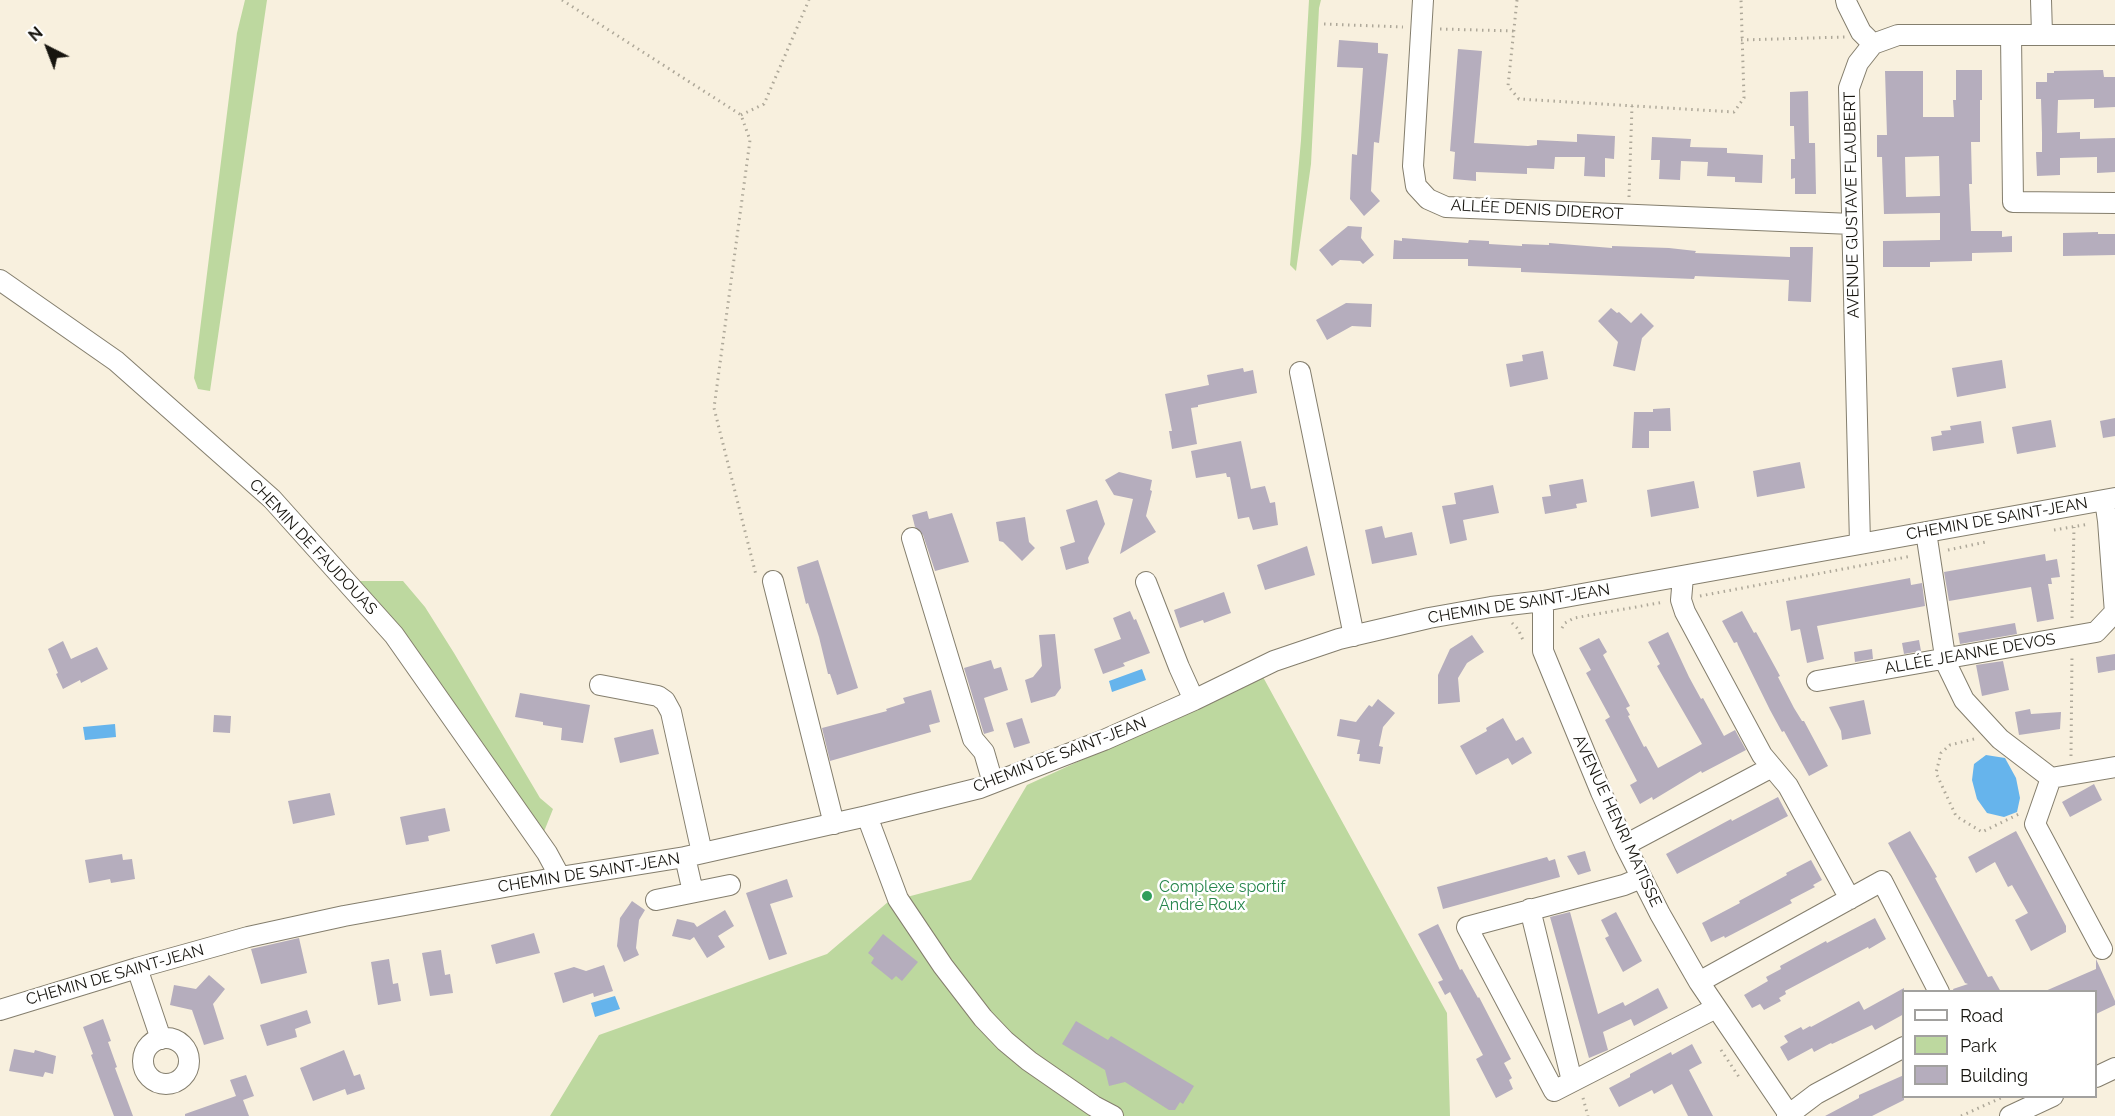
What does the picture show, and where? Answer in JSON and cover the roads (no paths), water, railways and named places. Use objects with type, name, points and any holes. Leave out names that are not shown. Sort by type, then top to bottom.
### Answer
[{"type":"street","name":"ALLÉE DENIS DIDEROT","points":[[1423,0],[1413,166],[1416,186],[1428,199],[1446,207],[1852,224]]},
{"type":"street","points":[[1846,0],[1846,4],[1867,38],[1898,35],[2115,35]]},
{"type":"street","points":[[2041,0],[2042,34]]},
{"type":"street","points":[[2011,35],[2013,202],[2115,203]]},
{"type":"street","name":"AVENUE GUSTAVE FLAUBERT","points":[[1860,544],[1849,88],[1867,38]]},
{"type":"street","name":"CHEMIN DE FAUDOUAS","points":[[0,280],[116,361],[272,499],[394,635],[547,853],[560,877]]},
{"type":"street","points":[[1300,372],[1354,636]]},
{"type":"street","points":[[2110,499],[2108,521],[2115,613]]},
{"type":"street","name":"CHEMIN DE SAINT-JEAN","points":[[0,1010],[248,937],[344,916],[694,855],[980,788],[1104,740],[1274,661],[1354,636],[1429,618],[1683,577],[2110,499]]},
{"type":"street","points":[[1926,532],[1945,658],[1964,700],[1996,734],[2051,778],[2115,767]]},
{"type":"street","points":[[912,538],[973,740],[984,752],[993,783]]},
{"type":"street","points":[[1683,577],[1681,600],[1685,612],[1762,755],[1788,786],[1850,899]]},
{"type":"street","points":[[765,579],[834,824]]},
{"type":"street","points":[[1146,582],[1194,700]]},
{"type":"street","name":"AVENUE HENRI MATISSE","points":[[1543,601],[1535,653],[1625,845],[1641,878],[1700,982],[1788,1116]]},
{"type":"street","name":"ALLÉE JEANNE DEVOS","points":[[1817,681],[2096,632],[2115,613]]},
{"type":"street","points":[[600,685],[658,696],[665,701],[671,712],[694,855],[693,892]]},
{"type":"street","points":[[1625,845],[1772,767]]},
{"type":"street","points":[[2051,778],[2035,824],[2102,949]]},
{"type":"street","points":[[867,816],[898,899],[943,966],[983,1018],[1029,1061],[1094,1106],[1113,1116]]},
{"type":"street","points":[[1641,878],[1624,885],[1467,927],[1554,1091],[1716,1008]]},
{"type":"street","points":[[1700,982],[1882,881],[1938,990]]},
{"type":"street","points":[[656,900],[730,885]]},
{"type":"street","points":[[1530,909],[1572,1081]]},
{"type":"street","points":[[137,968],[161,1038]]},
{"type":"street","points":[[1788,1116],[1816,1094],[1902,1048]]},
{"type":"street","points":[[2097,1077],[2115,1068]]},
{"type":"street","points":[[2010,1116],[2049,1098]]},
{"type":"water","points":[[1142,669],[1146,680],[1112,692],[1109,681]]},
{"type":"water","points":[[115,724],[116,737],[85,740],[83,727]]},
{"type":"water","points":[[1986,755],[2005,758],[2016,778],[2020,798],[2017,812],[2004,817],[1987,813],[1977,799],[1972,780],[1974,764]]},
{"type":"water","points":[[615,996],[620,1009],[595,1017],[591,1003]]},
{"type":"place","name":"Complexe sportif André Roux","points":[[1147,896]]}]
